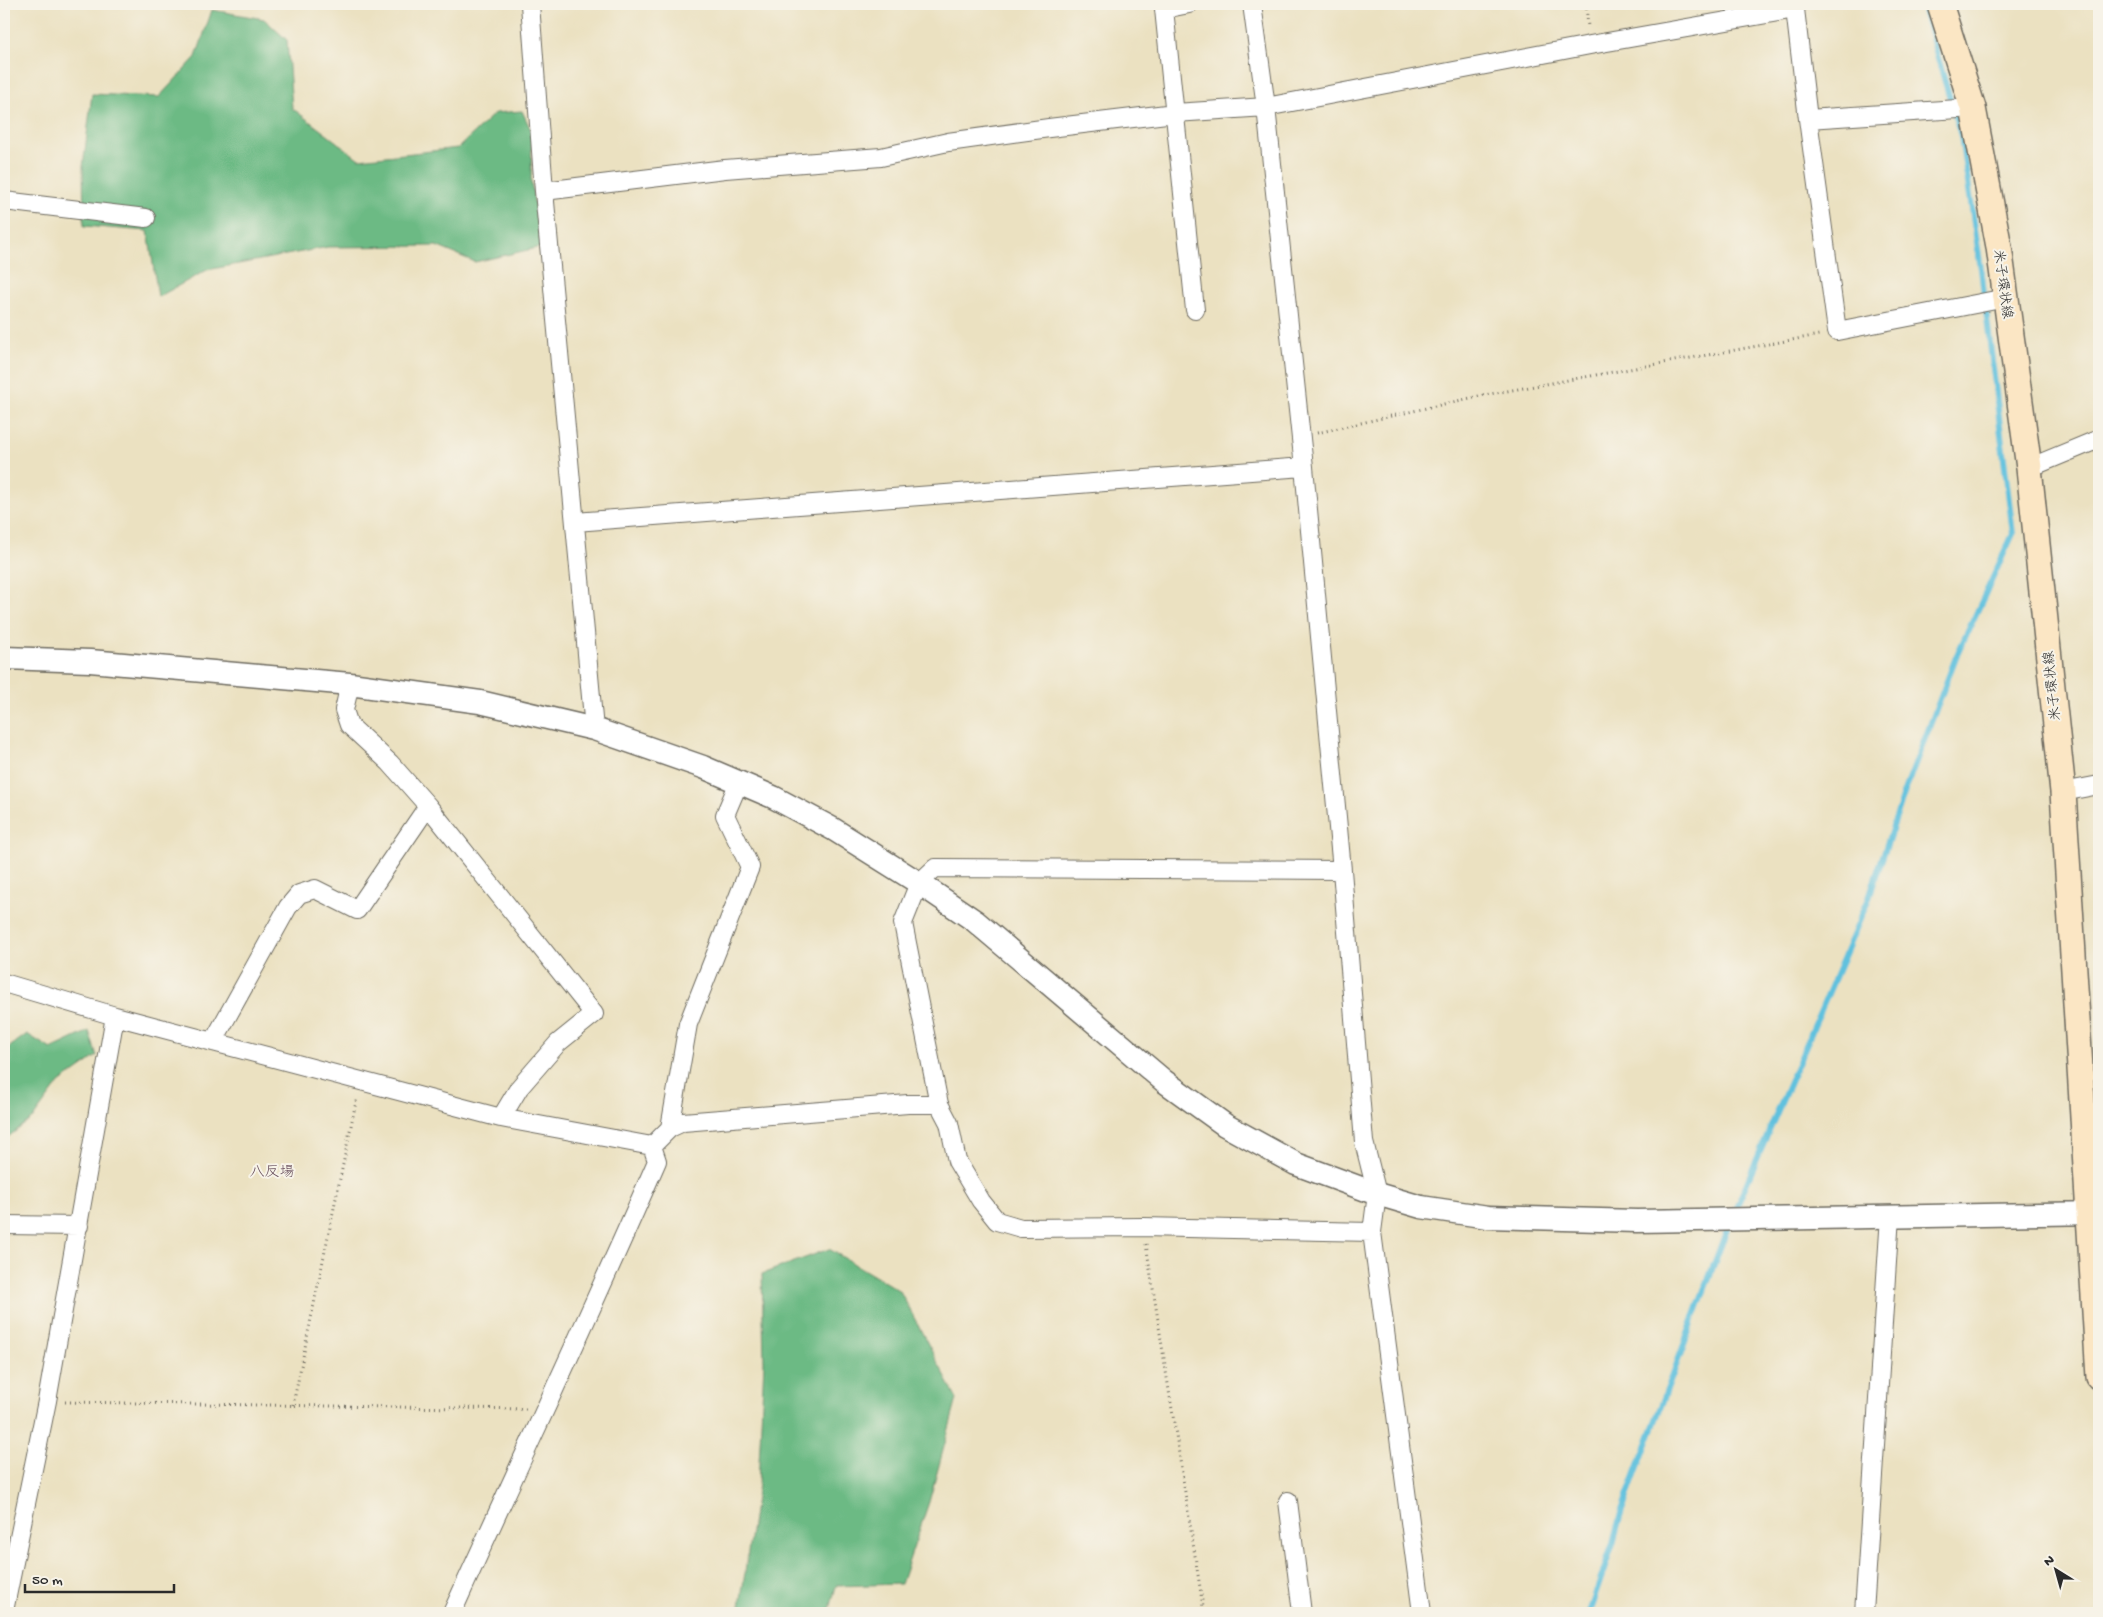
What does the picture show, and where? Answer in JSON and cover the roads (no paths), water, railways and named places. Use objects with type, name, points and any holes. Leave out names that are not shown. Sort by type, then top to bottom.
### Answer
[{"type":"main road","name":"米子環状線","points":[[1940,4],[1973,108],[1999,247],[2028,468],[2062,792],[2094,1212],[2099,1376]]},
{"type":"street","points":[[530,4],[544,191],[594,729]]},
{"type":"street","points":[[1189,4],[1164,9],[1195,310]]},
{"type":"street","points":[[1252,4],[1266,107],[1304,467],[1342,870],[1364,1142],[1377,1194],[1372,1232],[1422,1613]]},
{"type":"street","points":[[544,191],[725,169],[881,157],[948,142],[1175,113],[1266,107],[1795,6],[1808,119],[1837,331],[2006,298]]},
{"type":"street","points":[[1808,119],[1973,108]]},
{"type":"street","points":[[4,201],[146,218]]},
{"type":"street","points":[[2028,468],[2099,439]]},
{"type":"street","points":[[575,522],[1304,467]]},
{"type":"street","points":[[4,658],[90,661],[350,684],[480,702],[594,729],[703,767],[773,797],[833,829],[975,921],[1164,1081],[1225,1125],[1296,1164],[1377,1194],[1422,1207],[1488,1217],[1637,1220],[2094,1212]]},
{"type":"street","points":[[350,684],[344,710],[349,725],[390,762],[428,806],[594,1014],[558,1043],[519,1088],[501,1118]]},
{"type":"street","points":[[670,1128],[688,1024],[750,867],[725,815],[738,782]]},
{"type":"street","points":[[2062,792],[2099,785]]},
{"type":"street","points":[[213,1042],[288,907],[299,894],[315,889],[357,910],[428,806]]},
{"type":"street","points":[[1342,870],[935,868],[919,883],[903,923],[939,1104],[949,1123],[957,1161],[981,1201],[997,1221],[1021,1228],[1143,1227],[1372,1232]]},
{"type":"street","points":[[4,983],[115,1016],[501,1118],[652,1146]]},
{"type":"street","points":[[4,1611],[47,1401],[115,1016]]},
{"type":"street","points":[[652,1146],[670,1128],[683,1122],[908,1104],[939,1104]]},
{"type":"street","points":[[452,1613],[606,1279],[657,1161],[652,1146]]},
{"type":"street","points":[[1864,1613],[1890,1216]]},
{"type":"street","points":[[4,1225],[78,1226]]},
{"type":"street","points":[[1288,1501],[1302,1613]]},
{"type":"waterway","points":[[1733,1215],[1867,903],[1906,788],[1956,657],[2013,534],[1981,269],[1961,136],[1922,4]]},
{"type":"waterway","points":[[1589,1613],[1613,1544],[1621,1513],[1729,1224]]},
{"type":"district","name":"八反場","points":[[272,1171]]}]
